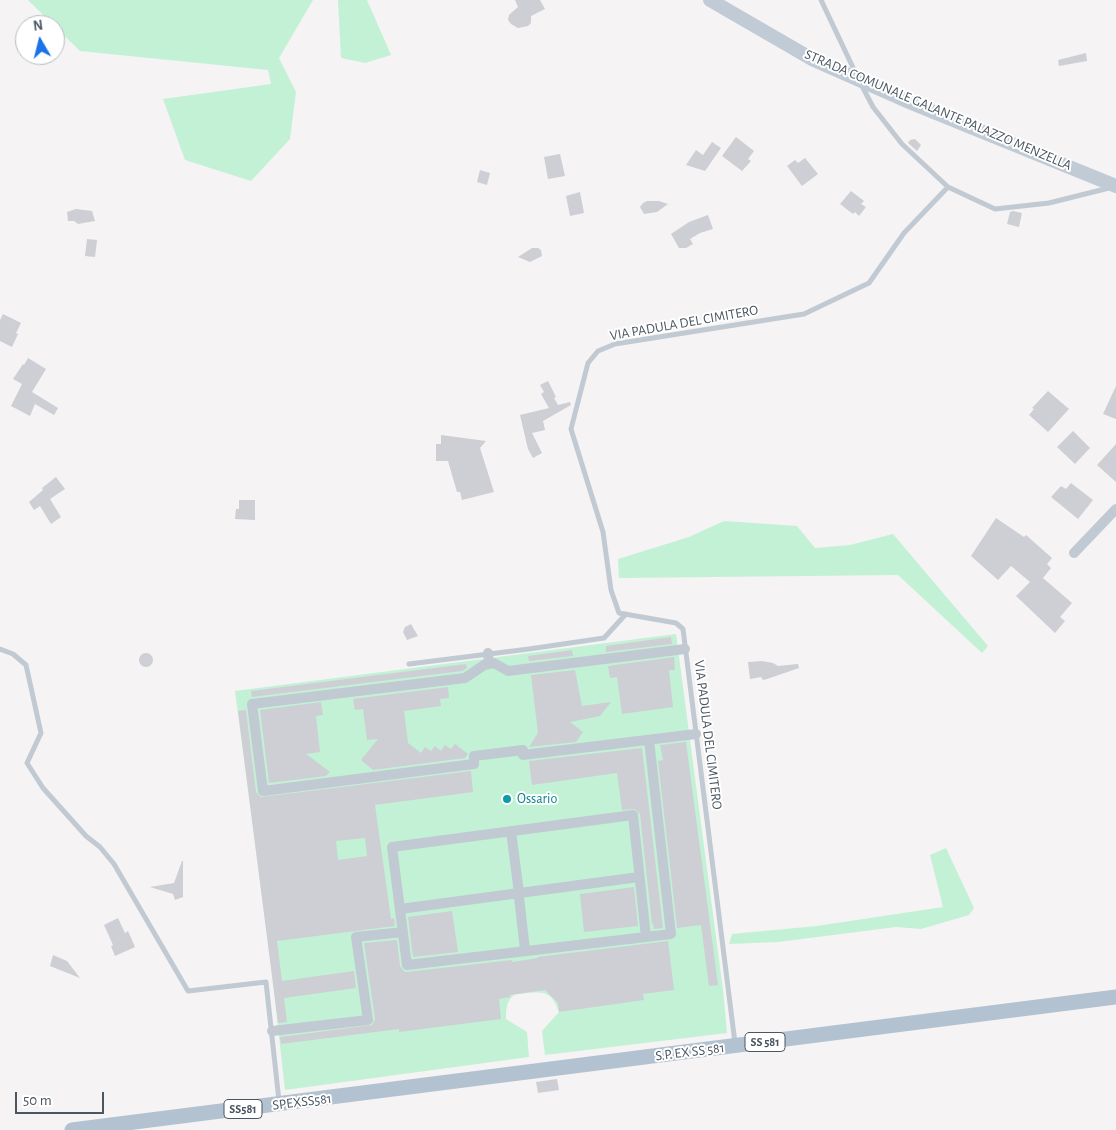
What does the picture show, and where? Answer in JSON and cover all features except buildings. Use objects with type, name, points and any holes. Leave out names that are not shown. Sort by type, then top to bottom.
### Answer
[{"type":"main road","name":"S.P. EX SS 581","points":[[414,1087],[1116,997]]},
{"type":"main road","name":"SPEXSS581","points":[[72,1130],[414,1087]]},
{"type":"street","name":"STRADA COMUNALE GALANTE PALAZZO MENZELLA","points":[[710,0],[812,59],[914,104],[1116,186]]},
{"type":"street","points":[[1074,553],[1116,508]]},
{"type":"street","points":[[685,649],[508,672],[489,659],[484,665],[465,678],[252,704],[263,791],[474,764],[474,756],[523,750],[523,755],[696,734]]},
{"type":"street","points":[[646,937],[633,815],[392,846],[407,965],[525,950],[646,937],[671,934],[649,740]]},
{"type":"street","points":[[511,831],[525,950]]},
{"type":"street","points":[[400,909],[519,895],[639,877]]},
{"type":"street","points":[[272,1031],[368,1020],[356,937],[403,932]]},
{"type":"lane","points":[[821,0],[873,108],[902,144],[948,187],[995,209],[1048,203],[1116,186]]},
{"type":"lane","name":"VIA PADULA DEL CIMITERO","points":[[736,1046],[683,629],[676,623],[620,613],[611,590],[603,532],[571,429],[588,363],[598,351],[615,344],[804,314],[869,283],[904,233],[948,187]]},
{"type":"lane","points":[[409,664],[489,659],[529,649],[604,638],[626,614]]},
{"type":"lane","points":[[0,649],[13,654],[26,665],[41,733],[27,762],[38,782],[86,836],[100,847],[114,864],[188,991],[266,982],[279,1104]]},
{"type":"green space","points":[[28,0],[313,0],[279,58],[296,92],[290,139],[251,181],[185,160],[163,99],[271,84],[268,70],[80,51],[65,36],[65,15],[43,15]]},
{"type":"green space","points":[[338,0],[367,0],[391,55],[365,63],[341,58]]},
{"type":"green space","points":[[724,521],[797,526],[815,548],[850,545],[893,534],[988,646],[982,653],[898,575],[619,578],[618,559],[689,537]]},
{"type":"green space","points":[[676,634],[727,1033],[545,1055],[542,1031],[559,1012],[551,997],[544,993],[534,992],[514,996],[510,999],[506,1010],[506,1019],[527,1032],[529,1057],[285,1090],[271,965],[235,691]]},
{"type":"green space","points":[[946,848],[974,908],[969,915],[921,929],[896,927],[778,942],[729,944],[732,934],[817,926],[943,907],[930,855]]},
{"type":"place","name":"Ossario","points":[[507,799]]}]
